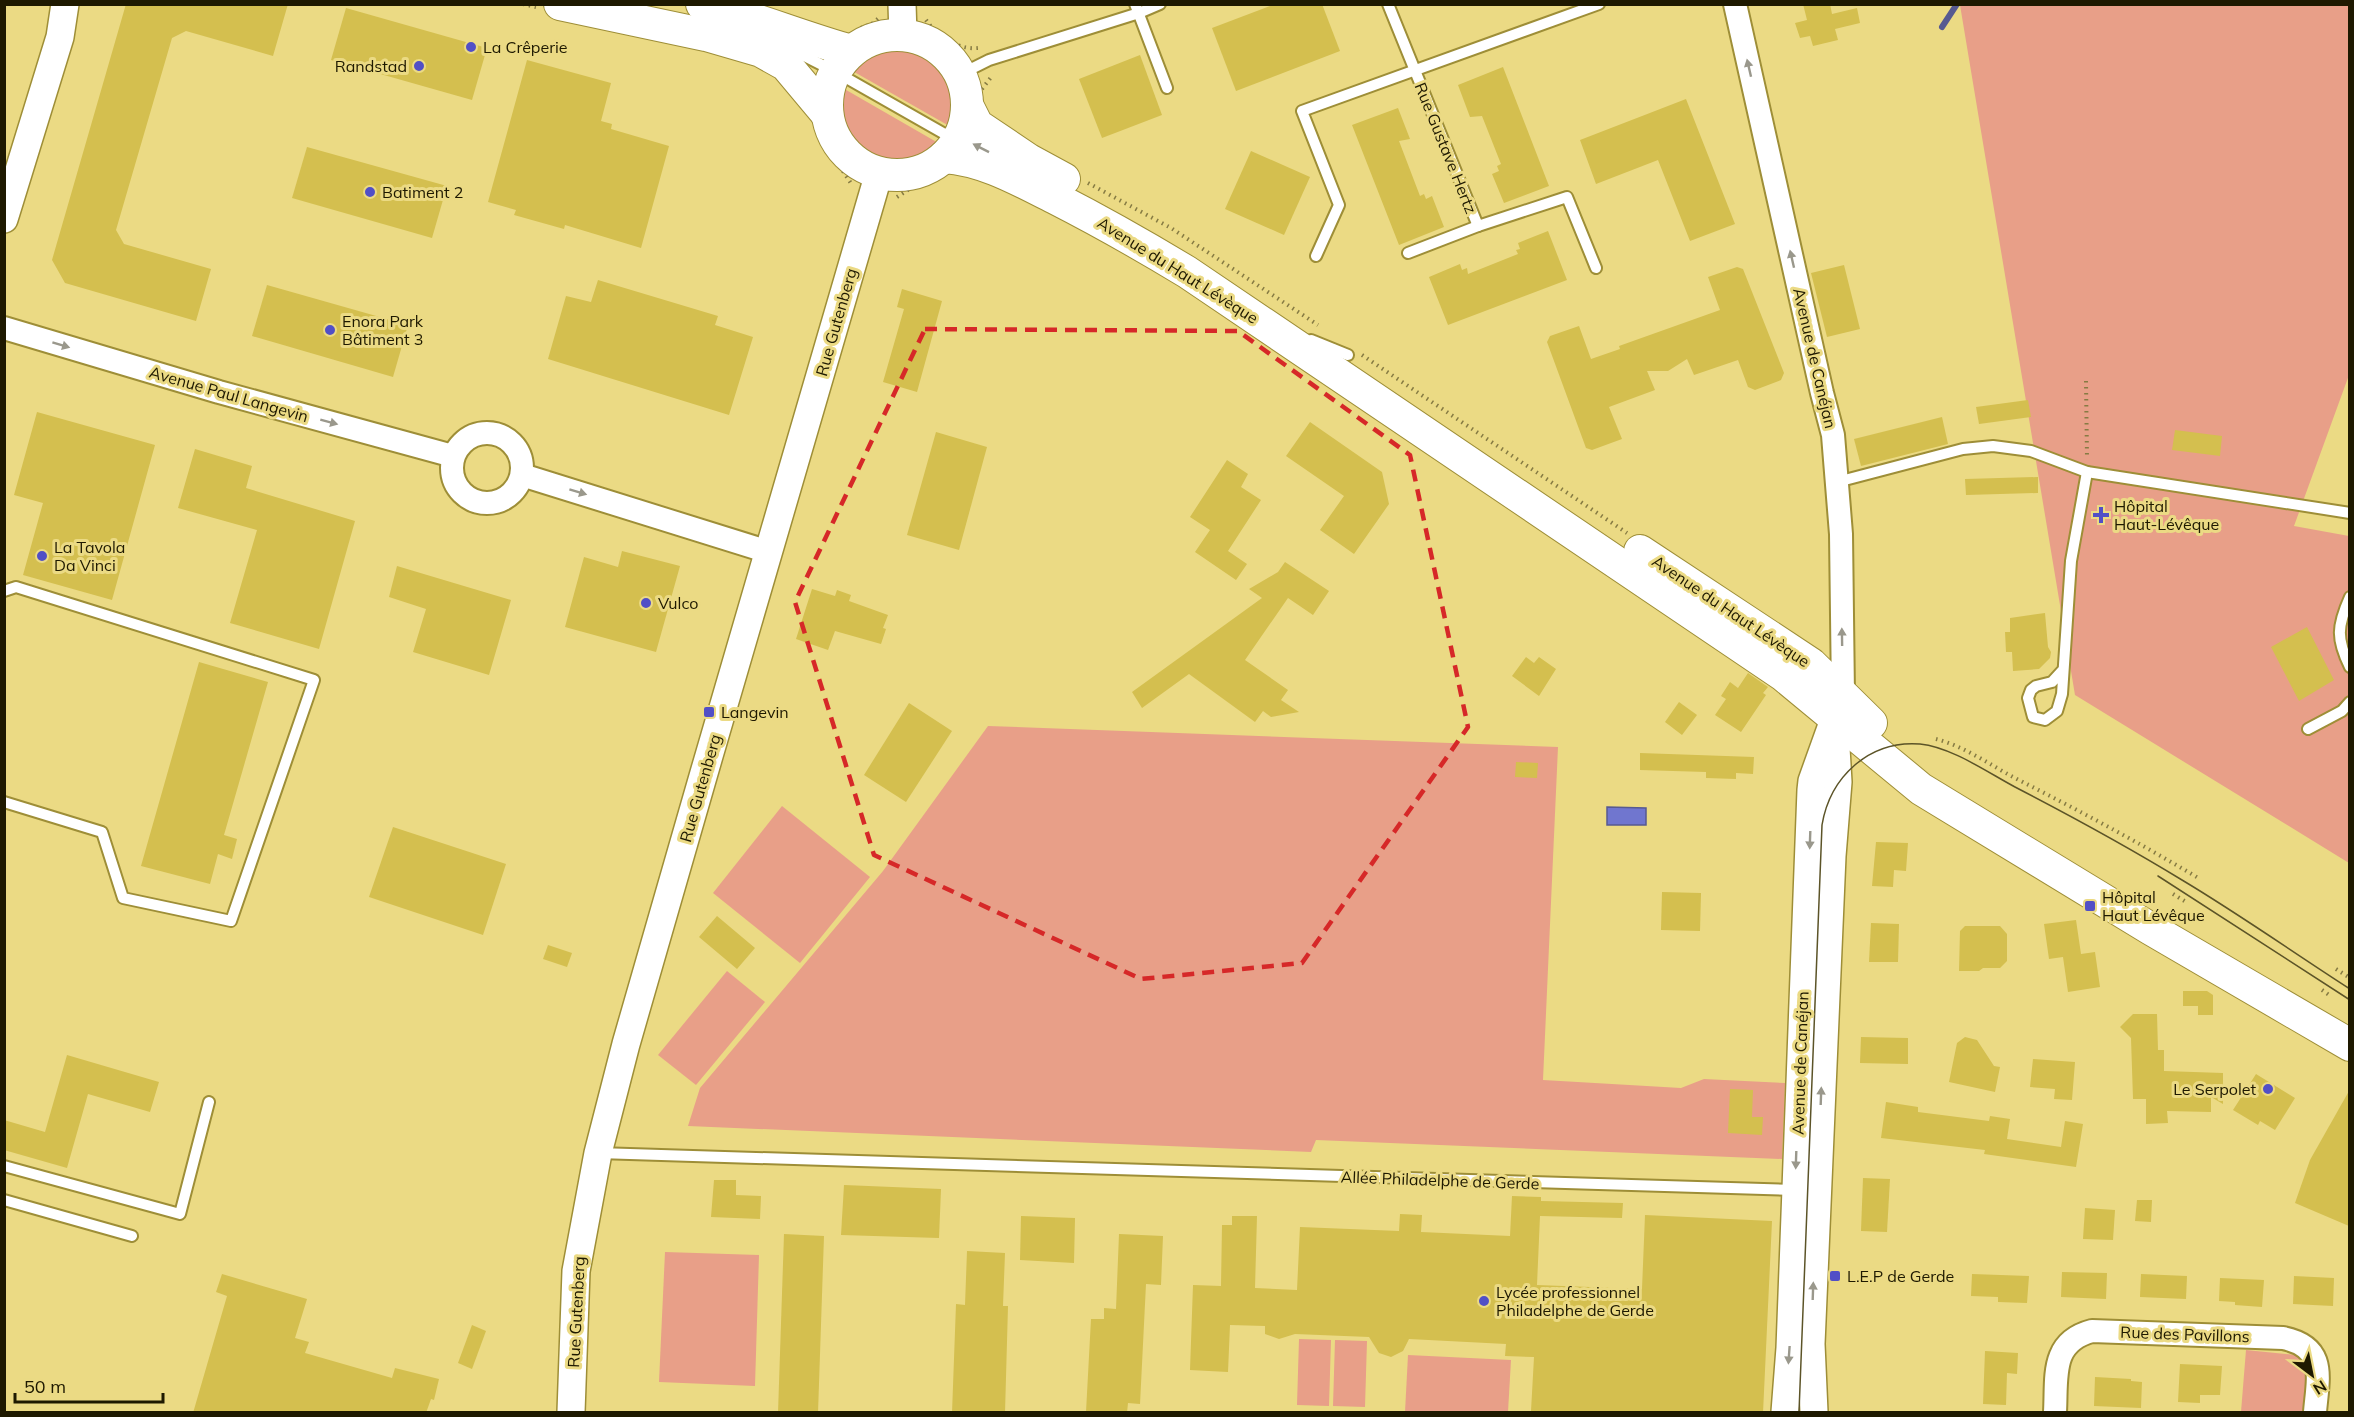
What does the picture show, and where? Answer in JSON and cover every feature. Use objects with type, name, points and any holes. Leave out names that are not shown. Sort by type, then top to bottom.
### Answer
[{"type":"main road","name":"Avenue du Haut Lévèque","points":[[702,4],[753,17],[796,35],[842,61]]},
{"type":"main road","points":[[553,7],[706,35],[761,51],[786,65],[821,120],[843,152],[859,165],[879,173],[902,176],[925,170],[950,152],[968,107],[966,90],[961,74],[946,54],[926,41],[909,18],[842,61],[827,93],[821,120]]},
{"type":"main road","name":"Avenue du Haut Lévèque","points":[[968,107],[976,125],[1029,160],[1163,234],[1226,273],[1811,664],[1827,696],[1906,779],[1944,805],[2349,1044]]},
{"type":"main road","name":"Avenue du Haut Lévèque","points":[[950,152],[992,167],[1144,246],[1380,401],[1784,675],[1827,696],[1955,792],[2349,1026]]},
{"type":"street","points":[[4,219],[60,37],[65,4]]},
{"type":"street","points":[[60,37],[78,4]]},
{"type":"street","name":"Avenue de Canéjan","points":[[1735,4],[1833,435],[1841,534],[1827,696],[1811,790],[1790,1348],[1785,1413]]},
{"type":"street","name":"Rue Gutenberg","points":[[571,1413],[576,1271],[598,1154],[629,1033],[879,173]]},
{"type":"street","name":"Avenue Paul Langevin","points":[[4,328],[219,392],[453,456]]},
{"type":"street","points":[[489,432],[501,435],[511,441],[519,451],[523,462],[518,486],[511,495],[501,501],[478,502],[467,497],[453,479],[453,456],[459,446],[478,433],[489,432]]},
{"type":"street","points":[[522,475],[769,552]]},
{"type":"street","name":"Avenue de Canéjan","points":[[1814,1413],[1811,1344],[1813,1290],[1832,856],[1838,782],[1827,696]]},
{"type":"street","name":"Rue des Pavillons","points":[[2055,1413],[2058,1362],[2061,1350],[2080,1334],[2092,1331],[2283,1338],[2298,1341],[2308,1348],[2318,1373],[2315,1413]]},
{"type":"lane","points":[[961,74],[989,60],[1137,9],[1160,4]]},
{"type":"lane","name":"Rue Gustave Hertz","points":[[1388,4],[1478,226]]},
{"type":"lane","points":[[1316,256],[1339,205],[1302,111],[1599,4]]},
{"type":"lane","points":[[1137,9],[1167,88]]},
{"type":"lane","name":"Avenue du Haut Lévèque","points":[[767,38],[842,61],[950,152],[1001,158]]},
{"type":"lane","name":"Avenue du Haut Lévèque","points":[[1022,169],[1167,247],[1303,337],[1348,355]]},
{"type":"lane","points":[[1408,253],[1478,226],[1567,197],[1596,267]]},
{"type":"lane","name":"Avenue du Haut Lévèque","points":[[1380,401],[1412,410]]},
{"type":"lane","points":[[1431,423],[1591,531]]},
{"type":"lane","points":[[1837,482],[1963,449],[1993,446],[2031,450],[2087,472],[2349,513]]},
{"type":"lane","points":[[2062,670],[2052,682],[2036,686],[2031,690],[2028,698],[2029,709],[2034,717],[2045,720],[2057,711],[2062,694],[2071,561],[2087,472]]},
{"type":"lane","name":"Avenue du Haut Lévèque","points":[[1630,558],[1809,674],[1827,696]]},
{"type":"lane","points":[[4,591],[16,586],[314,680],[231,921],[123,898],[102,832],[4,802]]},
{"type":"lane","points":[[2349,597],[2338,629],[2341,648],[2349,667]]},
{"type":"lane","points":[[2308,729],[2342,711],[2349,702]]},
{"type":"lane","points":[[4,1166],[180,1214],[209,1102]]},
{"type":"lane","name":"Allée Philadelphe de Gerde","points":[[598,1154],[1795,1190]]},
{"type":"lane","points":[[4,1200],[132,1236]]},
{"type":"path","points":[[523,4],[553,7]]},
{"type":"path","points":[[909,18],[936,31],[959,46],[972,49],[983,47]]},
{"type":"path","points":[[821,120],[825,146],[848,177],[854,193]]},
{"type":"path","points":[[891,203],[950,152]]},
{"type":"path","points":[[2086,381],[2087,472]]},
{"type":"path","points":[[1936,740],[1959,748],[2096,820],[2200,879]]},
{"type":"path","points":[[2173,894],[2186,902]]},
{"type":"path","points":[[2336,969],[2349,978]]},
{"type":"path","points":[[2322,990],[2329,995]]},
{"type":"highlighted area","points":[[925,329],[1238,331],[1410,455],[1468,727],[1302,963],[1141,979],[874,855],[795,602]]},
{"type":"shaded area","points":[[1960,5],[2349,5],[2349,375],[2294,526],[2349,536],[2349,863],[2075,695]]},
{"type":"shaded area","points":[[895,45],[924,54],[945,72],[955,97],[955,112],[951,127],[849,69],[869,52]]},
{"type":"shaded area","points":[[841,87],[940,144],[931,152],[913,161],[897,163],[882,160],[867,153],[845,132],[839,118],[837,103]]},
{"type":"shaded area","points":[[988,726],[1558,747],[1543,1080],[1681,1088],[1704,1079],[1785,1083],[1782,1159],[1316,1140],[1311,1152],[688,1126],[700,1088],[883,871]]},
{"type":"shaded area","points":[[782,806],[870,877],[800,963],[713,893]]},
{"type":"shaded area","points":[[727,971],[765,1002],[696,1085],[658,1055]]},
{"type":"shaded area","points":[[665,1252],[759,1255],[755,1386],[659,1382]]},
{"type":"shaded area","points":[[1299,1339],[1331,1340],[1329,1406],[1297,1405]]},
{"type":"shaded area","points":[[1335,1340],[1367,1341],[1365,1407],[1333,1406]]},
{"type":"shaded area","points":[[2246,1350],[2306,1356],[2309,1412],[2241,1412]]},
{"type":"shaded area","points":[[1408,1355],[1511,1360],[1508,1412],[1405,1412]]},
{"type":"water","points":[[1607,807],[1646,808],[1646,825],[1607,825]]},
{"type":"building","points":[[126,4],[288,4],[273,56],[186,31],[172,38],[116,230],[124,244],[211,269],[196,321],[65,283],[52,260]]},
{"type":"building","points":[[1275,4],[1322,4],[1340,51],[1236,91],[1212,28]]},
{"type":"building","points":[[1803,4],[1830,4],[1832,14],[1857,8],[1860,23],[1835,29],[1838,40],[1813,46],[1810,36],[1800,38],[1795,23],[1807,20]]},
{"type":"building","points":[[346,8],[487,48],[472,100],[331,60]]},
{"type":"building","points":[[1140,55],[1162,115],[1102,138],[1079,79]]},
{"type":"building","points":[[527,60],[611,83],[601,121],[612,124],[611,129],[669,146],[641,248],[565,225],[564,229],[514,215],[516,210],[488,202]]},
{"type":"building","points":[[1503,67],[1549,186],[1504,203],[1492,174],[1499,171],[1497,166],[1501,164],[1482,116],[1470,117],[1458,85]]},
{"type":"building","points":[[1686,99],[1735,224],[1690,241],[1658,160],[1596,184],[1580,140]]},
{"type":"building","points":[[1398,108],[1410,139],[1399,141],[1420,196],[1424,194],[1426,199],[1432,196],[1444,227],[1399,245],[1352,125]]},
{"type":"building","name":"Batiment 2","points":[[307,147],[447,186],[432,238],[292,198]]},
{"type":"building","points":[[1251,151],[1310,177],[1284,235],[1225,209]]},
{"type":"building","points":[[1548,231],[1567,280],[1448,325],[1429,277],[1460,264],[1462,270],[1467,268],[1468,274],[1518,254],[1516,250],[1520,249],[1518,243]]},
{"type":"building","points":[[1844,265],[1860,329],[1827,337],[1811,273]]},
{"type":"building","points":[[1737,267],[1743,269],[1784,373],[1781,380],[1755,390],[1748,387],[1738,360],[1694,375],[1687,359],[1668,371],[1647,371],[1655,390],[1609,407],[1622,439],[1592,450],[1586,448],[1547,342],[1550,336],[1579,326],[1591,359],[1620,349],[1619,346],[1720,310],[1708,277]]},
{"type":"building","points":[[598,280],[718,316],[715,325],[753,337],[729,415],[548,359],[566,296],[591,302]]},
{"type":"building","name":"Enora Park Bâtiment 3","points":[[267,285],[408,325],[393,377],[252,336]]},
{"type":"building","points":[[902,289],[942,301],[917,392],[883,382],[904,309],[897,307]]},
{"type":"building","points":[[2028,400],[2031,417],[1979,424],[1976,407]]},
{"type":"building","points":[[37,412],[155,445],[112,600],[23,575],[43,503],[14,495]]},
{"type":"building","points":[[1942,417],[1948,444],[1861,466],[1854,439]]},
{"type":"building","points":[[1310,422],[1382,472],[1389,504],[1354,554],[1320,530],[1344,496],[1286,456]]},
{"type":"building","points":[[2175,430],[2222,436],[2220,456],[2172,450]]},
{"type":"building","points":[[936,432],[987,447],[959,550],[907,535]]},
{"type":"building","points":[[195,449],[252,466],[246,488],[355,521],[319,649],[230,623],[257,530],[178,508]]},
{"type":"building","points":[[1227,460],[1248,474],[1241,487],[1261,500],[1228,551],[1247,564],[1236,580],[1195,552],[1210,530],[1190,517]]},
{"type":"building","points":[[2038,477],[2038,493],[1966,495],[1965,479]]},
{"type":"building","points":[[622,551],[680,566],[656,652],[565,627],[584,557],[618,567]]},
{"type":"building","points":[[1285,562],[1329,591],[1313,615],[1288,598],[1245,660],[1288,690],[1281,700],[1299,712],[1271,717],[1263,711],[1255,722],[1189,674],[1142,708],[1132,692],[1262,598],[1249,589],[1278,572]]},
{"type":"building","points":[[397,566],[511,600],[489,675],[413,652],[426,609],[389,597]]},
{"type":"building","points":[[812,589],[835,596],[837,590],[851,595],[849,601],[888,615],[883,628],[886,629],[881,644],[835,631],[828,650],[796,639]]},
{"type":"building","points":[[2045,613],[2050,658],[2039,669],[2013,671],[2012,652],[2006,652],[2005,632],[2010,632],[2010,618]]},
{"type":"building","points":[[2307,627],[2334,680],[2299,701],[2271,647]]},
{"type":"building","points":[[1526,657],[1534,663],[1539,657],[1556,669],[1539,696],[1512,676]]},
{"type":"building","points":[[199,662],[268,682],[224,835],[237,839],[232,859],[218,854],[210,884],[141,866]]},
{"type":"building","points":[[1748,673],[1768,687],[1763,693],[1766,695],[1741,732],[1715,715],[1726,699],[1721,696],[1730,682],[1738,688]]},
{"type":"building","points":[[1679,702],[1697,715],[1682,735],[1665,722]]},
{"type":"building","points":[[909,703],[952,731],[906,802],[864,775]]},
{"type":"building","points":[[1640,753],[1754,757],[1753,774],[1736,773],[1736,779],[1706,778],[1706,772],[1640,770]]},
{"type":"building","points":[[1516,762],[1538,763],[1537,778],[1515,777]]},
{"type":"building","points":[[393,827],[506,864],[483,935],[369,897]]},
{"type":"building","points":[[1876,842],[1908,843],[1906,871],[1894,870],[1893,887],[1872,886]]},
{"type":"building","points":[[1662,892],[1701,893],[1700,931],[1661,930]]},
{"type":"building","points":[[717,916],[755,948],[737,969],[699,937]]},
{"type":"building","points":[[2076,920],[2081,954],[2095,952],[2100,987],[2068,992],[2063,957],[2049,959],[2044,924]]},
{"type":"building","points":[[1871,923],[1899,924],[1898,962],[1869,962]]},
{"type":"building","points":[[1965,926],[2000,926],[2007,934],[2007,961],[2000,968],[1959,971],[1960,931]]},
{"type":"building","points":[[548,945],[572,953],[567,967],[543,959]]},
{"type":"building","points":[[2183,991],[2207,991],[2213,995],[2213,1015],[2198,1015],[2198,1006],[2183,1006]]},
{"type":"building","points":[[2133,1014],[2157,1014],[2158,1050],[2164,1050],[2164,1071],[2223,1073],[2223,1104],[2211,1097],[2211,1112],[2167,1111],[2168,1123],[2146,1124],[2146,1099],[2133,1099],[2131,1038],[2120,1027]]},
{"type":"building","points":[[1861,1037],[1908,1038],[1908,1064],[1860,1063]]},
{"type":"building","points":[[1965,1037],[1977,1040],[1994,1066],[2000,1067],[1995,1092],[1949,1082],[1957,1043]]},
{"type":"building","points":[[67,1055],[159,1082],[150,1112],[88,1094],[67,1168],[4,1150],[4,1120],[45,1132]]},
{"type":"building","points":[[2033,1059],[2075,1062],[2072,1100],[2054,1099],[2055,1089],[2030,1087]]},
{"type":"building","points":[[2256,1074],[2295,1098],[2275,1130],[2260,1121],[2258,1125],[2233,1110]]},
{"type":"building","points":[[1730,1089],[1753,1090],[1752,1117],[1763,1117],[1762,1135],[1728,1133]]},
{"type":"building","points":[[2349,1091],[2349,1226],[2295,1203],[2310,1160]]},
{"type":"building","points":[[1886,1102],[1918,1107],[1918,1112],[1989,1121],[1990,1116],[2010,1119],[2007,1139],[2061,1147],[2065,1121],[2083,1124],[2076,1167],[1984,1154],[1985,1150],[1881,1138]]},
{"type":"building","points":[[1863,1178],[1890,1179],[1887,1232],[1861,1231]]},
{"type":"building","points":[[714,1180],[736,1180],[736,1195],[761,1196],[760,1219],[711,1217]]},
{"type":"building","points":[[844,1185],[941,1189],[939,1238],[841,1235]]},
{"type":"building","name":"Lycée professionnel Philadelphe de Gerde","points":[[1512,1196],[1541,1197],[1541,1201],[1623,1203],[1622,1218],[1540,1216],[1537,1285],[1642,1289],[1645,1215],[1772,1221],[1763,1413],[1531,1411],[1534,1357],[1505,1356],[1506,1344],[1409,1339],[1403,1351],[1391,1357],[1379,1353],[1369,1337],[1295,1334],[1279,1339],[1265,1334],[1265,1326],[1230,1325],[1228,1372],[1190,1370],[1193,1285],[1221,1286],[1222,1225],[1232,1225],[1232,1216],[1257,1216],[1255,1288],[1297,1290],[1300,1227],[1399,1231],[1400,1214],[1422,1215],[1421,1232],[1510,1236]]},
{"type":"building","points":[[2137,1200],[2152,1200],[2151,1222],[2135,1221]]},
{"type":"building","points":[[2085,1208],[2115,1210],[2113,1240],[2083,1239]]},
{"type":"building","points":[[1021,1216],[1075,1218],[1074,1263],[1020,1260]]},
{"type":"building","points":[[784,1234],[824,1236],[818,1413],[778,1413]]},
{"type":"building","points":[[1119,1234],[1163,1236],[1161,1285],[1146,1284],[1140,1404],[1128,1403],[1127,1413],[1086,1412],[1091,1319],[1104,1319],[1104,1308],[1116,1309]]},
{"type":"building","points":[[967,1251],[1005,1253],[1003,1306],[1008,1306],[1005,1413],[952,1413],[956,1304],[965,1305]]},
{"type":"building","points":[[2062,1272],[2107,1273],[2106,1299],[2061,1297]]},
{"type":"building","points":[[222,1274],[307,1299],[295,1338],[309,1342],[305,1353],[392,1378],[395,1368],[439,1379],[434,1400],[431,1399],[426,1413],[193,1413],[227,1296],[216,1292]]},
{"type":"building","points":[[1972,1274],[2029,1276],[2027,1303],[1998,1302],[1998,1297],[1971,1296]]},
{"type":"building","points":[[2141,1274],[2187,1276],[2186,1299],[2140,1297]]},
{"type":"building","points":[[2294,1276],[2334,1278],[2333,1306],[2293,1304]]},
{"type":"building","points":[[2220,1278],[2264,1280],[2262,1307],[2219,1301]]},
{"type":"building","points":[[472,1325],[486,1331],[472,1369],[458,1363]]},
{"type":"building","points":[[1985,1351],[2018,1353],[2017,1374],[2007,1373],[2006,1405],[1983,1404]]},
{"type":"building","points":[[2180,1364],[2222,1366],[2220,1395],[2200,1395],[2200,1403],[2178,1402]]},
{"type":"building","points":[[2095,1377],[2131,1379],[2131,1381],[2142,1382],[2141,1408],[2094,1406]]},
{"type":"waterway","points":[[1942,27],[1957,4]]},
{"type":"tram line","points":[[1799,1412],[1822,825],[1826,808],[1834,792],[1843,777],[1855,765],[1884,748],[1901,744],[1932,746],[1956,755],[2162,868],[2350,989]]},
{"type":"tram line","points":[[2158,876],[2350,1000]]},
{"type":"place","name":"La Crêperie","points":[[471,47]]},
{"type":"place","name":"Randstad","points":[[419,66]]},
{"type":"place","name":"Batiment 2","points":[[370,192]]},
{"type":"place","name":"Enora Park Bâtiment 3","points":[[330,330]]},
{"type":"place","name":"Hôpital Haut-Lévêque","points":[[2101,515]]},
{"type":"place","name":"La Tavola Da Vinci","points":[[42,556]]},
{"type":"place","name":"Vulco","points":[[646,603]]},
{"type":"place","name":"Langevin","points":[[709,712]]},
{"type":"place","name":"Hôpital Haut Lévêque","points":[[2090,906]]},
{"type":"place","name":"Le Serpolet","points":[[2268,1089]]},
{"type":"place","name":"L.E.P de Gerde","points":[[1835,1276]]},
{"type":"place","name":"Lycée professionnel Philadelphe de Gerde","points":[[1484,1301]]}]
